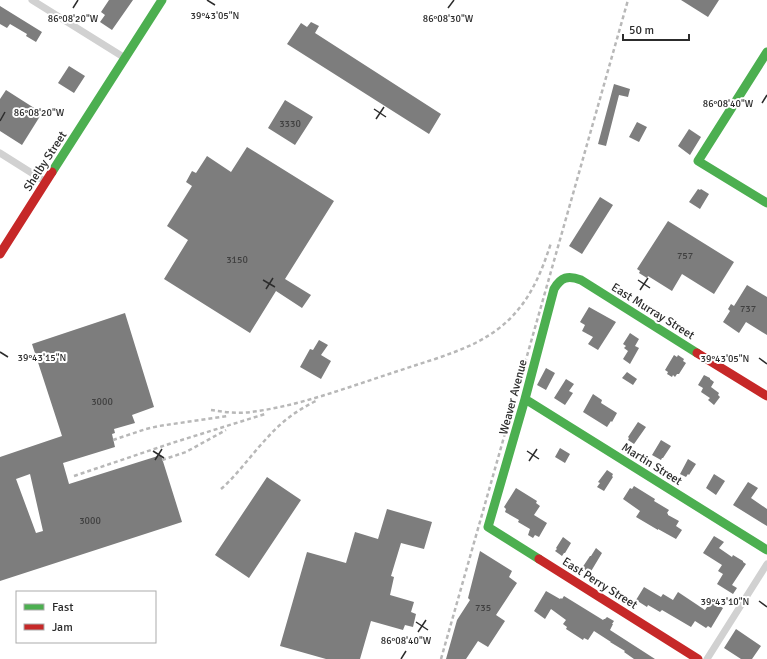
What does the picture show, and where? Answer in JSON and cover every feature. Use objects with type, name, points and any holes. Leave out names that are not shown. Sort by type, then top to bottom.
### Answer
[{"type":"street","points":[[32,0],[125,58]]},
{"type":"street","name":"Shelby Street","points":[[0,254],[162,0]]},
{"type":"street","points":[[767,52],[698,161],[767,203]]},
{"type":"street","points":[[0,153],[46,182]]},
{"type":"street","name":"East Murray Street","points":[[565,278],[570,277],[581,280],[767,396]]},
{"type":"street","name":"Weaver Avenue","points":[[488,527],[525,399],[554,289],[561,279],[565,278]]},
{"type":"street","name":"Martin Street","points":[[525,399],[767,550]]},
{"type":"street","name":"East Perry Street","points":[[488,527],[698,659]]},
{"type":"street","points":[[707,659],[767,564]]},
{"type":"building","points":[[109,0],[133,0],[112,30],[100,22],[105,15],[101,12]]},
{"type":"building","points":[[681,0],[719,0],[708,17]]},
{"type":"building","points":[[0,6],[42,32],[36,42],[26,36],[27,34],[10,24],[7,28],[0,24]]},
{"type":"building","points":[[311,22],[319,26],[315,33],[441,114],[429,134],[287,44],[301,23],[307,27]]},
{"type":"building","points":[[69,66],[85,76],[74,93],[58,83]]},
{"type":"building","points":[[614,84],[630,89],[628,97],[619,95],[606,146],[598,144]]},
{"type":"building","points":[[6,90],[42,113],[22,145],[0,131],[0,99]]},
{"type":"building","points":[[285,100],[313,117],[295,145],[268,128]]},
{"type":"building","points":[[637,122],[647,127],[639,142],[629,137]]},
{"type":"building","points":[[689,129],[701,137],[690,155],[678,146]]},
{"type":"building","points":[[247,147],[334,201],[285,279],[311,295],[302,308],[276,291],[250,333],[164,279],[188,240],[167,226],[192,186],[186,182],[192,171],[196,173],[207,156],[231,172]]},
{"type":"building","points":[[698,189],[701,189],[709,194],[700,209],[689,202]]},
{"type":"building","points":[[600,197],[613,205],[582,254],[569,246]]},
{"type":"building","points":[[668,221],[734,262],[714,294],[682,274],[672,291],[648,276],[647,278],[639,273],[640,271],[637,269]]},
{"type":"building","points":[[747,285],[767,297],[767,335],[746,322],[739,333],[723,322],[730,311],[728,309],[731,304],[734,306]]},
{"type":"building","points":[[589,307],[616,322],[598,350],[588,344],[593,337],[582,331],[585,325],[580,322]]},
{"type":"building","points":[[125,313],[154,407],[132,415],[135,423],[114,429],[115,433],[112,434],[115,447],[63,463],[69,484],[161,455],[182,522],[0,581],[0,457],[62,436],[32,344]],"holes":[[[30,474],[43,531],[36,533],[16,479]]]},
{"type":"building","points":[[630,333],[639,339],[635,346],[639,348],[630,364],[623,359],[628,351],[624,348],[626,346],[623,344]]},
{"type":"building","points":[[319,340],[328,345],[321,355],[331,361],[321,379],[300,367],[310,349],[313,350]]},
{"type":"building","points":[[674,355],[677,357],[678,355],[684,359],[683,361],[686,363],[679,374],[675,377],[673,375],[672,377],[667,374],[668,372],[665,370]]},
{"type":"building","points":[[546,368],[555,373],[546,390],[537,385]]},
{"type":"building","points":[[627,372],[637,379],[633,385],[622,378]]},
{"type":"building","points":[[704,375],[714,382],[711,387],[719,393],[718,395],[720,397],[714,405],[708,400],[710,398],[701,392],[703,388],[698,385]]},
{"type":"building","points":[[566,379],[574,384],[569,391],[573,393],[565,405],[554,398]]},
{"type":"building","points":[[593,394],[602,400],[601,403],[617,413],[607,427],[583,412]]},
{"type":"building","points":[[638,422],[646,427],[634,444],[628,440],[628,437]]},
{"type":"building","points":[[661,440],[671,446],[661,460],[652,455]]},
{"type":"building","points":[[560,448],[570,454],[565,463],[555,457]]},
{"type":"building","points":[[688,459],[696,464],[686,477],[680,474]]},
{"type":"building","points":[[607,470],[613,474],[613,477],[604,491],[597,487],[600,483],[598,482]]},
{"type":"building","points":[[714,474],[725,481],[716,495],[706,488]]},
{"type":"building","points":[[267,477],[301,500],[249,578],[215,555]]},
{"type":"building","points":[[748,482],[758,488],[751,498],[767,509],[767,526],[733,505]]},
{"type":"building","points":[[634,486],[655,499],[654,501],[669,510],[667,513],[668,515],[679,521],[676,526],[682,530],[676,539],[636,517],[640,511],[623,499],[630,488],[632,489]]},
{"type":"building","points":[[516,488],[537,501],[536,503],[540,506],[534,515],[547,523],[539,537],[535,535],[533,538],[528,535],[530,529],[518,522],[519,520],[505,512],[506,509],[504,507]]},
{"type":"building","points":[[387,509],[432,522],[424,549],[401,543],[391,576],[394,577],[390,595],[414,602],[411,612],[416,614],[413,627],[405,625],[403,630],[371,621],[360,659],[326,659],[280,646],[307,552],[346,563],[355,532],[378,539]]},
{"type":"building","points":[[714,536],[724,542],[719,548],[746,564],[732,585],[737,588],[733,594],[717,584],[723,574],[718,571],[722,565],[703,553]]},
{"type":"building","points":[[563,537],[571,543],[562,556],[555,551]]},
{"type":"building","points":[[596,548],[602,553],[590,573],[582,568]]},
{"type":"building","points":[[480,551],[512,571],[509,577],[517,583],[496,615],[505,621],[488,647],[478,641],[466,659],[446,659],[457,620],[470,600],[468,598]]},
{"type":"building","points":[[644,587],[661,597],[663,594],[673,600],[678,592],[705,610],[711,601],[723,608],[711,628],[708,626],[706,628],[695,621],[691,627],[662,610],[660,612],[648,605],[647,607],[636,600]]},
{"type":"building","points":[[546,591],[560,599],[564,596],[603,620],[607,617],[614,621],[610,630],[655,659],[634,659],[624,652],[625,651],[594,631],[588,640],[584,638],[583,640],[566,629],[567,627],[563,624],[566,620],[551,609],[545,619],[534,611]]},
{"type":"building","points":[[736,629],[761,646],[752,659],[741,659],[724,648]]},
{"type":"railway","points":[[441,659],[628,0]]},
{"type":"railway","points":[[211,410],[246,413],[286,406],[338,391],[435,359],[475,343],[498,329],[525,301],[542,268],[551,243]]},
{"type":"railway","points":[[221,489],[277,427],[289,417],[316,401]]},
{"type":"railway","points":[[74,476],[265,414]]},
{"type":"railway","points":[[113,440],[159,426],[228,416]]},
{"type":"railway","points":[[162,460],[186,452],[226,430]]},
{"type":"traffic: fast","points":[[52,172],[162,0]]},
{"type":"traffic: fast","points":[[767,52],[698,161],[767,203]]},
{"type":"traffic: fast","points":[[539,559],[488,527],[525,399],[554,289],[559,282],[569,277],[581,280],[697,353]]},
{"type":"traffic: fast","points":[[525,399],[767,550]]},
{"type":"traffic: jam","points":[[0,254],[52,172]]},
{"type":"traffic: jam","points":[[697,353],[767,396]]},
{"type":"traffic: jam","points":[[539,559],[698,659]]}]
